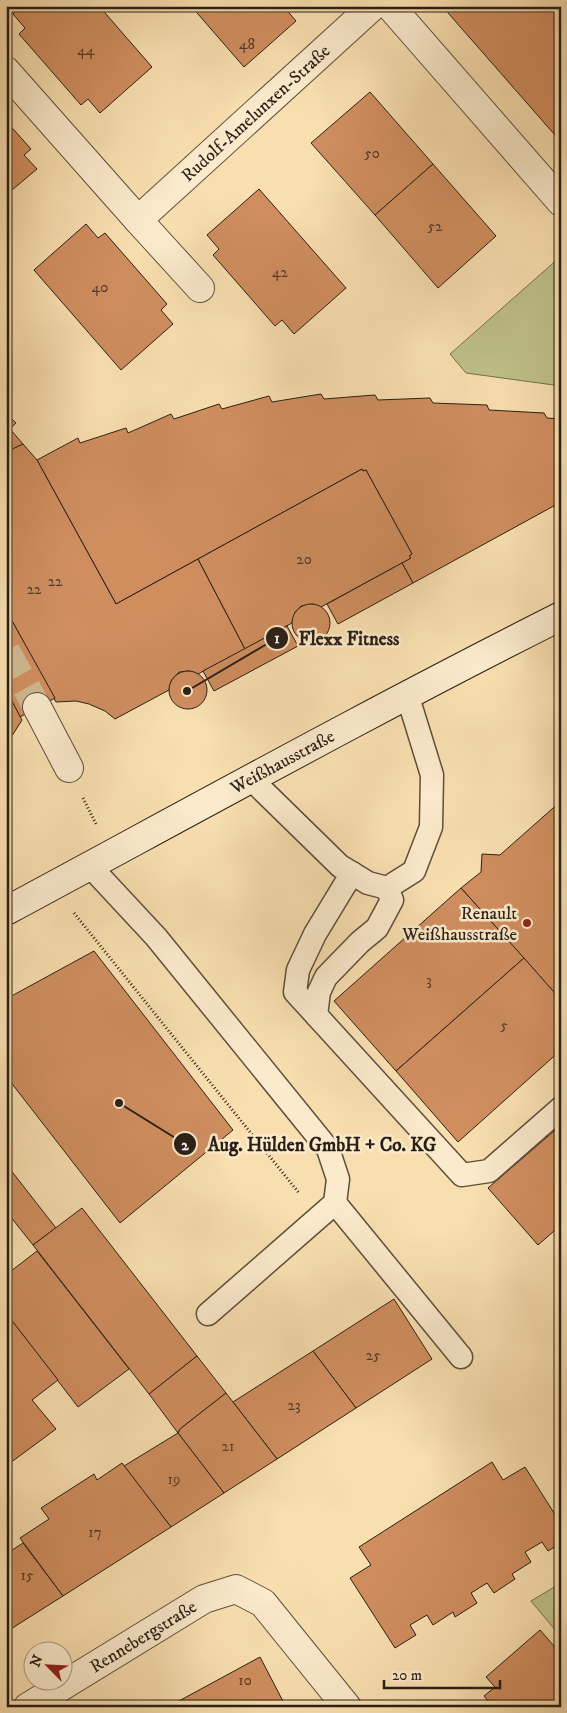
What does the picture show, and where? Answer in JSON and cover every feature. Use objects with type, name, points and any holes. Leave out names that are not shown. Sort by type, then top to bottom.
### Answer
[{"type":"street","name":"Rudolf-Amelunxen-Straße","points":[[138,220],[373,6]]},
{"type":"street","points":[[390,6],[561,202]]},
{"type":"street","points":[[6,71],[200,288]]},
{"type":"street","name":"Weißhausstraße","points":[[6,911],[407,694],[561,616]]},
{"type":"street","points":[[37,707],[74,779]]},
{"type":"street","name":"Rennebergstraße","points":[[28,1707],[204,1599],[236,1589],[263,1603],[347,1707]]},
{"type":"lane","points":[[250,778],[340,866],[368,883],[387,888],[414,872],[431,827],[432,775],[407,694]]},
{"type":"lane","points":[[100,859],[156,937],[328,1149],[338,1179],[326,1210],[208,1314]]},
{"type":"lane","points":[[352,873],[315,934],[298,970],[295,992],[462,1175],[489,1171],[561,1108]]},
{"type":"lane","points":[[316,1015],[319,992],[326,977],[360,942],[377,928],[392,900],[387,888]]},
{"type":"lane","points":[[326,1210],[460,1357]]},
{"type":"path","points":[[74,779],[100,859]]},
{"type":"path","points":[[52,887],[326,1210]]},
{"type":"green space","points":[[559,258],[561,261],[561,386],[466,373],[450,354]]},
{"type":"green space","points":[[561,1583],[561,1637],[531,1601]]},
{"type":"building","points":[[22,6],[99,6],[152,67],[100,113],[88,99],[81,105],[19,34],[25,28],[13,14]]},
{"type":"building","points":[[191,6],[285,6],[296,21],[244,67]]},
{"type":"building","points":[[442,6],[561,6],[561,142]]},
{"type":"building","points":[[370,92],[433,164],[375,215],[311,143]]},
{"type":"building","points":[[6,121],[31,149],[24,155],[37,169],[6,195]]},
{"type":"building","points":[[433,164],[496,236],[438,288],[375,215]]},
{"type":"building","points":[[259,189],[346,288],[294,334],[282,320],[275,326],[213,255],[219,249],[207,235]]},
{"type":"building","points":[[86,224],[98,238],[105,233],[167,304],[161,310],[173,324],[121,370],[34,270]]},
{"type":"building","points":[[321,394],[324,399],[375,395],[378,400],[430,398],[433,403],[487,405],[489,410],[544,413],[547,418],[561,419],[561,502],[413,583],[402,563],[411,558],[409,556],[412,554],[366,470],[363,471],[362,469],[116,604],[37,460],[78,438],[80,443],[126,428],[128,433],[171,414],[174,419],[219,404],[222,409],[269,396],[272,402]]},
{"type":"building","points":[[6,410],[7,414],[16,423],[10,429],[23,444],[6,452]]},
{"type":"building","points":[[23,444],[37,460],[116,604],[198,559],[245,649],[198,674],[189,671],[179,672],[171,681],[169,690],[115,719],[105,711],[89,704],[76,701],[56,702],[6,610],[6,452]]},
{"type":"building","points":[[362,469],[363,471],[366,470],[412,554],[409,556],[411,558],[321,607],[313,604],[301,606],[295,612],[292,623],[245,649],[198,559]]},
{"type":"building","points":[[402,563],[413,583],[338,624],[327,604]]},
{"type":"building","points":[[311,604],[324,610],[330,623],[324,636],[311,642],[298,636],[292,623],[298,610]]},
{"type":"building","points":[[6,610],[55,698],[20,717],[6,690]]},
{"type":"building","points":[[287,626],[298,646],[214,691],[203,671]]},
{"type":"building","points":[[188,671],[201,677],[207,690],[201,703],[188,709],[175,703],[169,690],[175,677]]},
{"type":"building","points":[[6,690],[22,720],[6,748]]},
{"type":"building","name":"Renault Weißhausstraße","points":[[561,801],[561,1000],[461,888],[481,872],[482,854],[500,855]]},
{"type":"building","points":[[461,888],[524,958],[396,1071],[334,1001]]},
{"type":"building","points":[[94,951],[233,1130],[120,1223],[6,1076],[6,999]]},
{"type":"building","points":[[524,958],[561,1000],[561,1050],[458,1142],[396,1071]]},
{"type":"building","points":[[561,1125],[561,1225],[538,1245],[488,1188]]},
{"type":"building","points":[[6,1164],[56,1228],[33,1245],[6,1211]]},
{"type":"building","points":[[82,1208],[197,1356],[149,1394],[33,1245]]},
{"type":"building","points":[[37,1251],[129,1369],[78,1407],[6,1313],[6,1275]]},
{"type":"building","points":[[394,1299],[432,1359],[356,1408],[313,1351]]},
{"type":"building","points":[[6,1313],[58,1380],[32,1400],[56,1429],[6,1466]]},
{"type":"building","points":[[313,1351],[356,1408],[277,1459],[233,1402]]},
{"type":"building","points":[[197,1356],[226,1393],[180,1429],[178,1433],[149,1394]]},
{"type":"building","points":[[226,1393],[277,1459],[224,1493],[178,1433],[180,1429]]},
{"type":"building","points":[[178,1433],[224,1493],[171,1527],[124,1466]]},
{"type":"building","points":[[492,1462],[503,1480],[525,1467],[561,1524],[561,1543],[548,1551],[542,1542],[525,1552],[531,1562],[512,1574],[515,1579],[494,1593],[487,1583],[471,1593],[477,1603],[455,1617],[453,1612],[433,1625],[427,1615],[410,1625],[416,1635],[395,1648],[350,1578],[371,1565],[359,1547]]},
{"type":"building","points":[[122,1463],[171,1527],[63,1596],[20,1538],[49,1519],[41,1508],[94,1474],[97,1480]]},
{"type":"building","points":[[23,1543],[63,1596],[6,1632],[6,1554]]},
{"type":"building","points":[[540,1630],[561,1654],[561,1707],[493,1707],[484,1696],[495,1687],[486,1677]]},
{"type":"building","points":[[260,1657],[286,1707],[180,1707],[177,1702]]},
{"type":"tunnel","points":[[6,651],[37,707]]},
{"type":"place","name":"Flexx Fitness","points":[[187,691]]},
{"type":"place","name":"Renault Weißhausstraße","points":[[527,923]]},
{"type":"place","name":"Aug. Hülden GmbH + Co. KG","points":[[119,1103]]}]
